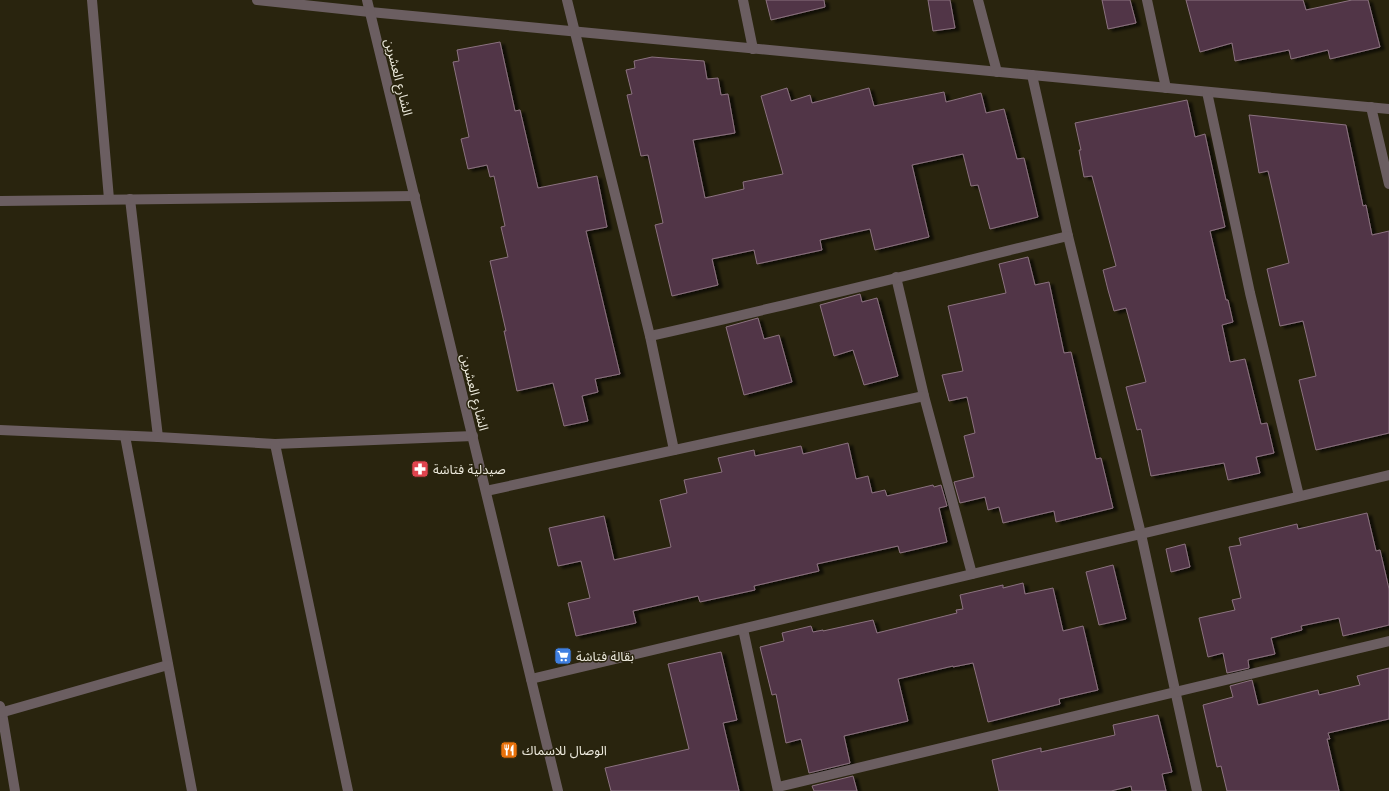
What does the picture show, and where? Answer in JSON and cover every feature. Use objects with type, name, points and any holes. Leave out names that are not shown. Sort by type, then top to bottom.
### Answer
[{"type":"street","points":[[92,0],[109,199]]},
{"type":"street","points":[[257,0],[575,32],[1389,109]]},
{"type":"street","name":"الشارع العشرين","points":[[367,0],[558,791]]},
{"type":"street","points":[[567,0],[650,336],[674,450]]},
{"type":"street","points":[[743,0],[753,49]]},
{"type":"street","points":[[978,0],[997,72]]},
{"type":"street","points":[[1147,0],[1166,88]]},
{"type":"street","points":[[1032,75],[1068,236],[1141,534],[1197,791]]},
{"type":"street","points":[[1207,92],[1250,293],[1299,496]]},
{"type":"street","points":[[1371,108],[1389,184]]},
{"type":"street","points":[[0,201],[415,196]]},
{"type":"street","points":[[130,199],[158,437]]},
{"type":"street","points":[[650,336],[775,308],[896,277],[1068,236]]},
{"type":"street","points":[[896,277],[924,396],[972,574]]},
{"type":"street","points":[[486,491],[924,396]]},
{"type":"street","points":[[0,430],[275,444],[473,436]]},
{"type":"street","points":[[125,436],[192,791]]},
{"type":"street","points":[[275,444],[348,791]]},
{"type":"street","points":[[531,679],[1389,475]]},
{"type":"street","points":[[743,629],[778,789],[1389,641]]},
{"type":"street","points":[[15,791],[1,711],[168,665]]},
{"type":"building","points":[[766,0],[824,0],[825,7],[771,20]]},
{"type":"building","points":[[928,0],[950,0],[955,28],[933,31]]},
{"type":"building","points":[[1102,0],[1130,0],[1136,23],[1108,29]]},
{"type":"building","points":[[1186,0],[1303,0],[1306,10],[1352,0],[1368,0],[1380,47],[1330,59],[1328,50],[1291,59],[1289,50],[1235,61],[1232,43],[1200,52]]},
{"type":"building","points":[[500,42],[515,111],[520,110],[538,188],[597,176],[607,227],[586,231],[620,374],[595,379],[598,392],[582,396],[588,421],[564,426],[553,383],[517,391],[504,331],[506,331],[490,261],[508,257],[501,227],[505,226],[494,176],[490,177],[487,165],[468,169],[461,139],[469,137],[453,62],[459,61],[457,50]]},
{"type":"building","points":[[652,57],[704,61],[707,79],[718,78],[721,95],[728,94],[735,133],[693,140],[705,198],[744,189],[743,182],[783,174],[761,96],[787,88],[791,101],[810,95],[812,103],[869,88],[874,106],[944,92],[946,102],[981,93],[986,113],[1004,109],[1017,159],[1024,158],[1038,217],[990,229],[978,185],[971,186],[963,154],[912,165],[929,237],[875,250],[870,229],[820,240],[822,250],[757,264],[754,250],[712,259],[718,285],[672,296],[655,225],[663,223],[648,155],[641,156],[627,95],[632,94],[626,70],[635,68],[634,61]]},
{"type":"building","points":[[1187,100],[1195,137],[1205,134],[1225,227],[1210,231],[1226,300],[1228,300],[1233,322],[1222,325],[1230,362],[1245,359],[1261,424],[1267,423],[1274,453],[1256,457],[1260,473],[1228,480],[1224,463],[1151,476],[1141,429],[1137,430],[1126,387],[1146,382],[1126,308],[1114,311],[1108,290],[1103,270],[1116,266],[1092,176],[1084,177],[1079,150],[1081,150],[1075,123]]},
{"type":"building","points":[[1249,115],[1346,125],[1363,206],[1366,205],[1372,235],[1389,231],[1389,433],[1316,450],[1299,380],[1316,376],[1303,321],[1280,326],[1267,269],[1289,263],[1268,171],[1259,173]]},
{"type":"building","points":[[1028,257],[1035,285],[1049,282],[1064,353],[1071,352],[1096,459],[1101,458],[1113,508],[1056,522],[1054,511],[1003,523],[999,507],[988,510],[985,497],[960,503],[954,482],[974,477],[964,436],[975,433],[967,397],[949,401],[942,375],[963,371],[948,306],[1006,293],[999,264]]},
{"type":"building","points":[[860,294],[862,302],[877,298],[898,376],[864,385],[853,350],[834,356],[820,305]]},
{"type":"building","points":[[758,318],[764,339],[779,335],[792,382],[744,395],[726,327]]},
{"type":"building","points":[[848,443],[856,479],[868,476],[872,493],[885,490],[887,496],[933,485],[934,487],[941,485],[947,506],[939,508],[947,542],[900,553],[898,546],[817,564],[819,571],[754,586],[755,590],[700,602],[698,596],[633,611],[636,623],[576,636],[568,603],[590,598],[581,561],[558,566],[549,528],[604,516],[614,560],[671,547],[660,500],[687,493],[684,480],[722,472],[718,458],[754,450],[755,456],[801,446],[803,454]]},
{"type":"building","points":[[1367,513],[1376,551],[1380,550],[1389,589],[1389,625],[1343,636],[1339,618],[1301,626],[1302,630],[1271,638],[1275,654],[1248,660],[1249,668],[1227,673],[1223,653],[1208,657],[1199,618],[1235,610],[1232,600],[1241,598],[1229,547],[1241,545],[1239,538],[1297,524],[1298,529]]},
{"type":"building","points":[[1185,544],[1190,567],[1171,572],[1166,549]]},
{"type":"building","points":[[1113,565],[1126,619],[1099,625],[1086,572]]},
{"type":"building","points":[[1023,583],[1025,594],[1053,588],[1063,631],[1083,626],[1098,690],[1059,699],[1060,704],[988,722],[973,663],[953,666],[898,679],[908,721],[844,736],[850,763],[809,773],[801,739],[786,743],[776,694],[772,695],[760,647],[784,641],[782,633],[811,626],[813,632],[873,620],[877,633],[957,613],[956,610],[963,609],[960,595],[1003,585],[1003,588]]},
{"type":"building","points":[[721,652],[737,720],[723,723],[739,791],[611,791],[605,768],[689,749],[668,664]]},
{"type":"building","points":[[1389,668],[1389,719],[1328,733],[1330,739],[1327,739],[1339,791],[1227,791],[1221,766],[1217,767],[1203,705],[1233,697],[1230,686],[1252,680],[1258,705],[1318,690],[1319,695],[1360,685],[1357,676]]},
{"type":"building","points":[[1158,715],[1172,772],[1162,774],[1166,791],[1132,791],[1131,786],[1111,791],[999,791],[992,760],[1041,748],[1041,752],[1115,735],[1113,725]]},
{"type":"building","points":[[853,776],[857,791],[814,791],[812,786]]},
{"type":"place","name":"صيدلية فتاشة","points":[[420,469]]},
{"type":"place","name":"بقالة فتاشة","points":[[563,656]]},
{"type":"place","name":"الوصال للاسماك","points":[[509,750]]}]
